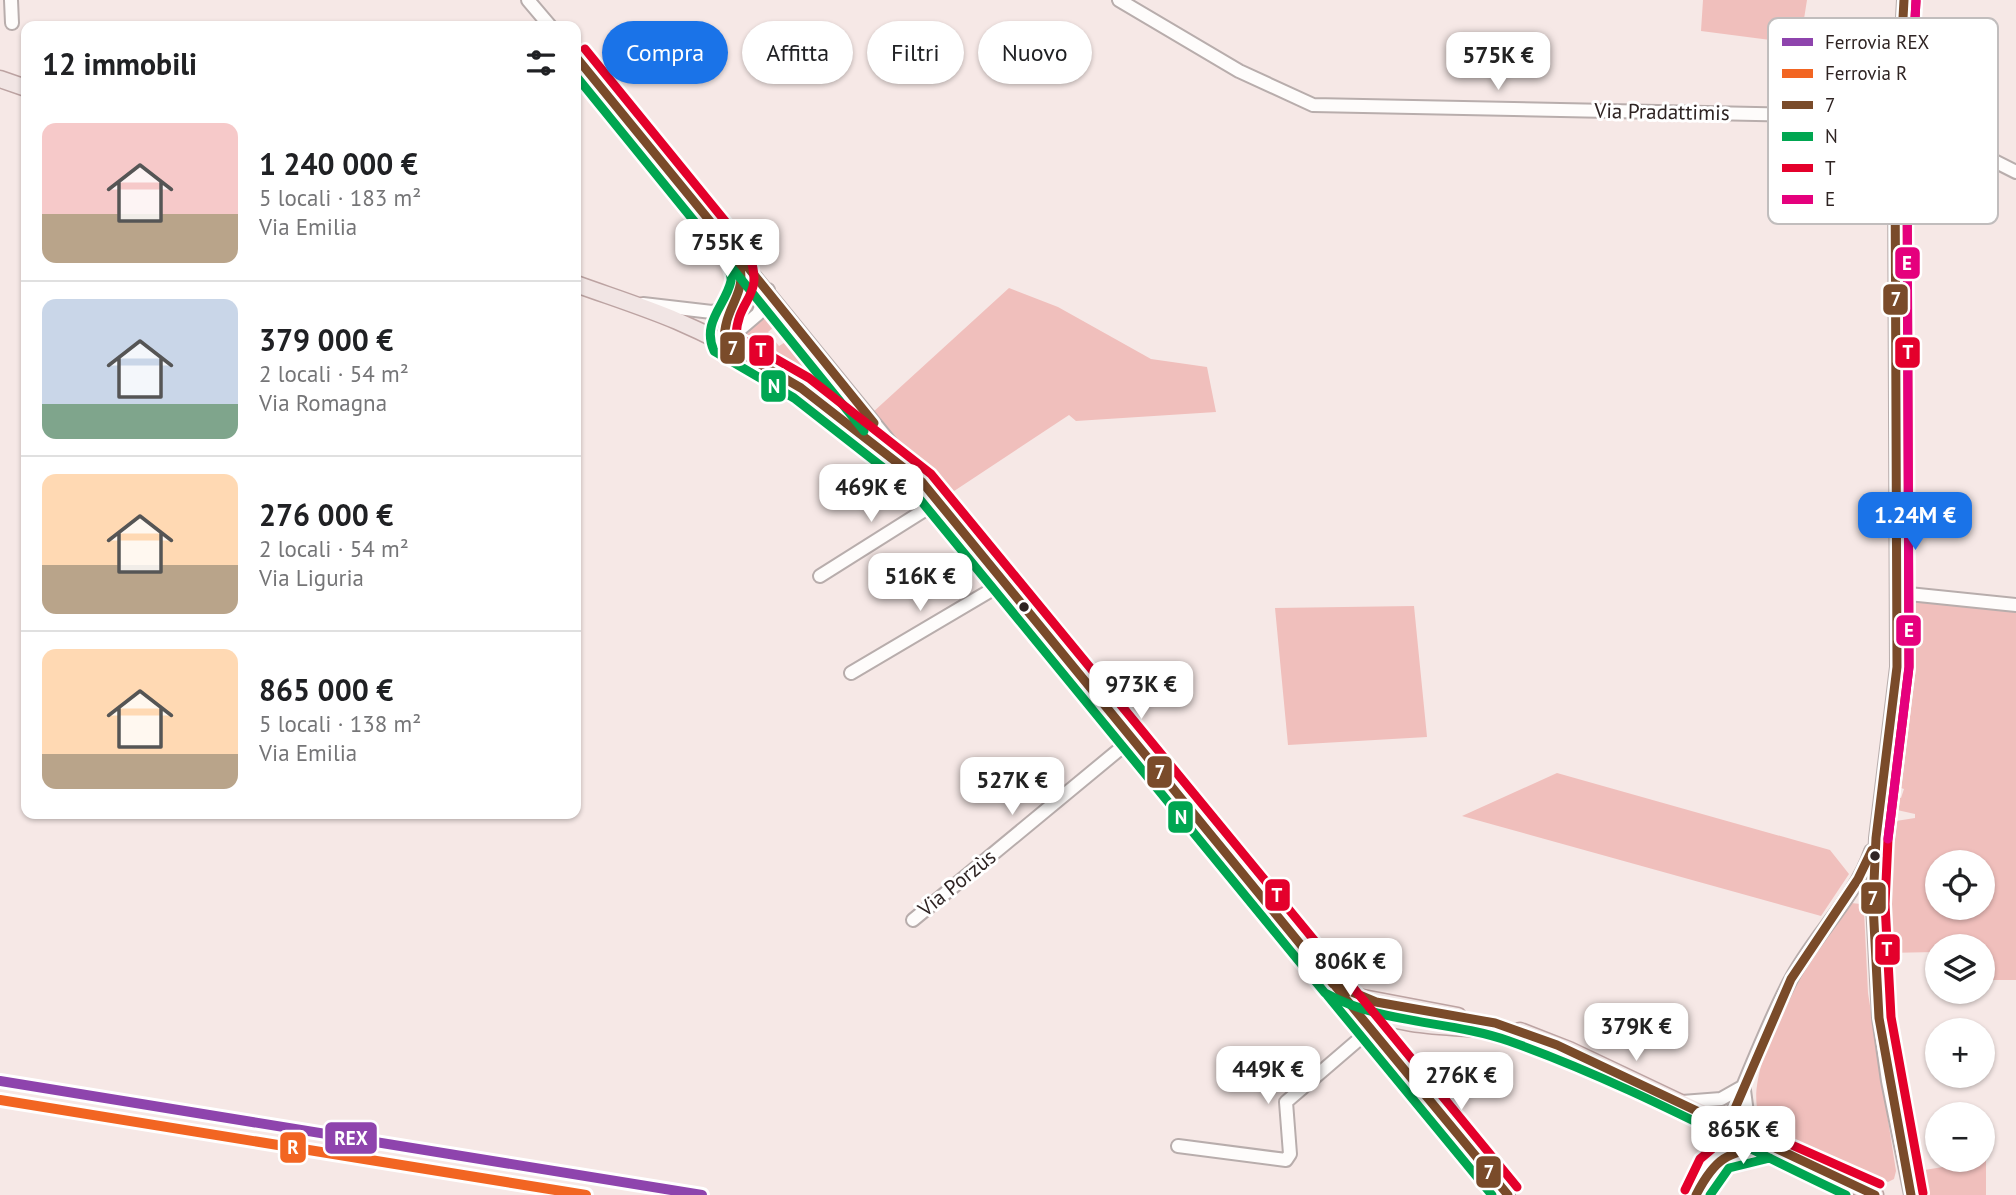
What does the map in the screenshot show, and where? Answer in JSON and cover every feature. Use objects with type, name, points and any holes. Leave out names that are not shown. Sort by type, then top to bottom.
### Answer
[{"type":"main road","points":[[0,79],[21,86]]},
{"type":"main road","points":[[581,286],[629,303],[724,344],[801,388],[866,435],[922,482],[1333,984],[1374,1010],[1495,1023],[1569,1050],[1875,1195]]},
{"type":"street","points":[[11,0],[12,23]]},
{"type":"street","points":[[528,0],[546,21]]},
{"type":"street","name":"Via Pradattimis","points":[[1119,0],[1239,71],[1313,105],[1768,114]]},
{"type":"street","points":[[1903,18],[1904,0]]},
{"type":"street","points":[[581,63],[922,482]]},
{"type":"street","name":"Via Pradattimis","points":[[1998,160],[2014,167]]},
{"type":"street","points":[[1896,224],[1899,593],[1895,694],[1874,862],[1874,945],[1888,1081],[1911,1195]]},
{"type":"street","points":[[724,344],[729,309],[743,285],[736,253]]},
{"type":"street","points":[[724,344],[758,314],[768,290]]},
{"type":"street","points":[[629,303],[712,312],[729,309]]},
{"type":"street","points":[[820,576],[939,500]]},
{"type":"street","points":[[851,673],[1005,582]]},
{"type":"street","points":[[1899,593],[2016,605]]},
{"type":"street","name":"Via Porzùs","points":[[912,920],[1132,739]]},
{"type":"street","points":[[1696,1195],[1795,971],[1856,883],[1876,838]]},
{"type":"street","points":[[1856,883],[1868,874],[1874,862]]},
{"type":"street","points":[[1178,1146],[1286,1160],[1290,1154],[1286,1102],[1371,1029],[1374,1010]]},
{"type":"street","points":[[1374,1010],[1388,1050]]},
{"type":"street","points":[[1371,1029],[1508,1195]]},
{"type":"street","points":[[1673,1101],[1713,1101],[1744,1086]]},
{"type":"street","points":[[1710,1166],[1727,1154],[1768,1146],[1747,1113],[1744,1086]]},
{"type":"shaded area","points":[[1703,0],[1807,0],[1804,18],[1768,18],[1768,40],[1701,31]]},
{"type":"shaded area","points":[[749,276],[763,291],[759,306],[732,331],[734,317],[746,291]]},
{"type":"shaded area","points":[[1009,288],[1058,307],[1151,359],[1207,367],[1216,412],[1076,421],[1069,415],[939,501],[872,413]]},
{"type":"shaded area","points":[[771,300],[789,322],[779,330],[775,326],[768,332],[779,346],[787,341],[782,335],[792,327],[882,437],[812,386],[734,339],[766,311]]},
{"type":"shaded area","points":[[1916,601],[2016,611],[2016,980],[1995,980],[1995,934],[1925,934],[1925,952],[1885,953],[1884,851],[1896,821],[1915,818],[1915,814],[1897,810],[1895,797],[1901,798],[1904,789],[1898,787],[1906,749],[1901,631],[1908,605]]},
{"type":"shaded area","points":[[1414,606],[1427,737],[1288,745],[1275,608]]},
{"type":"shaded area","points":[[1557,773],[1830,850],[1849,874],[1821,916],[1462,816]]},
{"type":"shaded area","points":[[1851,903],[1861,904],[1864,911],[1868,993],[1896,1171],[1894,1179],[1888,1182],[1775,1130],[1765,1122],[1758,1111],[1757,1090],[1772,1033],[1786,1002],[1820,943]]},
{"type":"shaded area","points":[[1925,1170],[1986,1172],[1986,1195],[1914,1195],[1906,1173]]},
{"type":"rail line","name":"REX","points":[[0,1081],[702,1195]]},
{"type":"rail line","name":"R","points":[[0,1100],[586,1195]]},
{"type":"transit line","name":"7","points":[[1903,18],[1904,0]]},
{"type":"transit line","name":"T","points":[[1915,18],[1916,1]]},
{"type":"transit line","name":"E","points":[[1915,18],[1916,1]]},
{"type":"transit line","name":"T","points":[[585,49],[747,248],[754,278],[753,288],[741,312],[736,336],[809,378],[931,474],[1517,1187]]},
{"type":"transit line","name":"7","points":[[581,63],[736,253],[741,279],[728,317],[724,343],[801,388],[922,482],[1333,984],[1376,1002],[1495,1023],[1557,1045],[1875,1195]]},
{"type":"transit line","name":"N","points":[[581,82],[725,259],[731,281],[712,322],[710,331],[714,351],[794,398],[913,491],[1325,993],[1370,1011],[1486,1034],[1552,1057],[1637,1094],[1846,1195]]},
{"type":"transit line","name":"7","points":[[1895,224],[1897,667],[1876,838],[1873,904],[1879,1018],[1911,1195]]},
{"type":"transit line","name":"T","points":[[1907,224],[1909,667],[1888,839],[1885,904],[1891,1017],[1923,1193]]},
{"type":"transit line","name":"E","points":[[1888,839],[1909,667],[1907,224]]},
{"type":"transit line","name":"7","points":[[734,250],[874,423]]},
{"type":"transit line","name":"N","points":[[724,258],[864,431]]},
{"type":"transit line","name":"7","points":[[1727,1127],[1791,979],[1858,879],[1872,850]]},
{"type":"transit line","name":"7","points":[[1336,987],[1508,1195]]},
{"type":"transit line","name":"N","points":[[1327,995],[1492,1195]]},
{"type":"transit line","name":"T","points":[[1685,1190],[1700,1159],[1713,1148],[1734,1139],[1767,1134],[1880,1184]]},
{"type":"transit line","name":"7","points":[[1696,1195],[1716,1165],[1724,1159],[1742,1151],[1768,1146]]},
{"type":"transit line","name":"N","points":[[1710,1195],[1729,1168],[1770,1158]]}]
